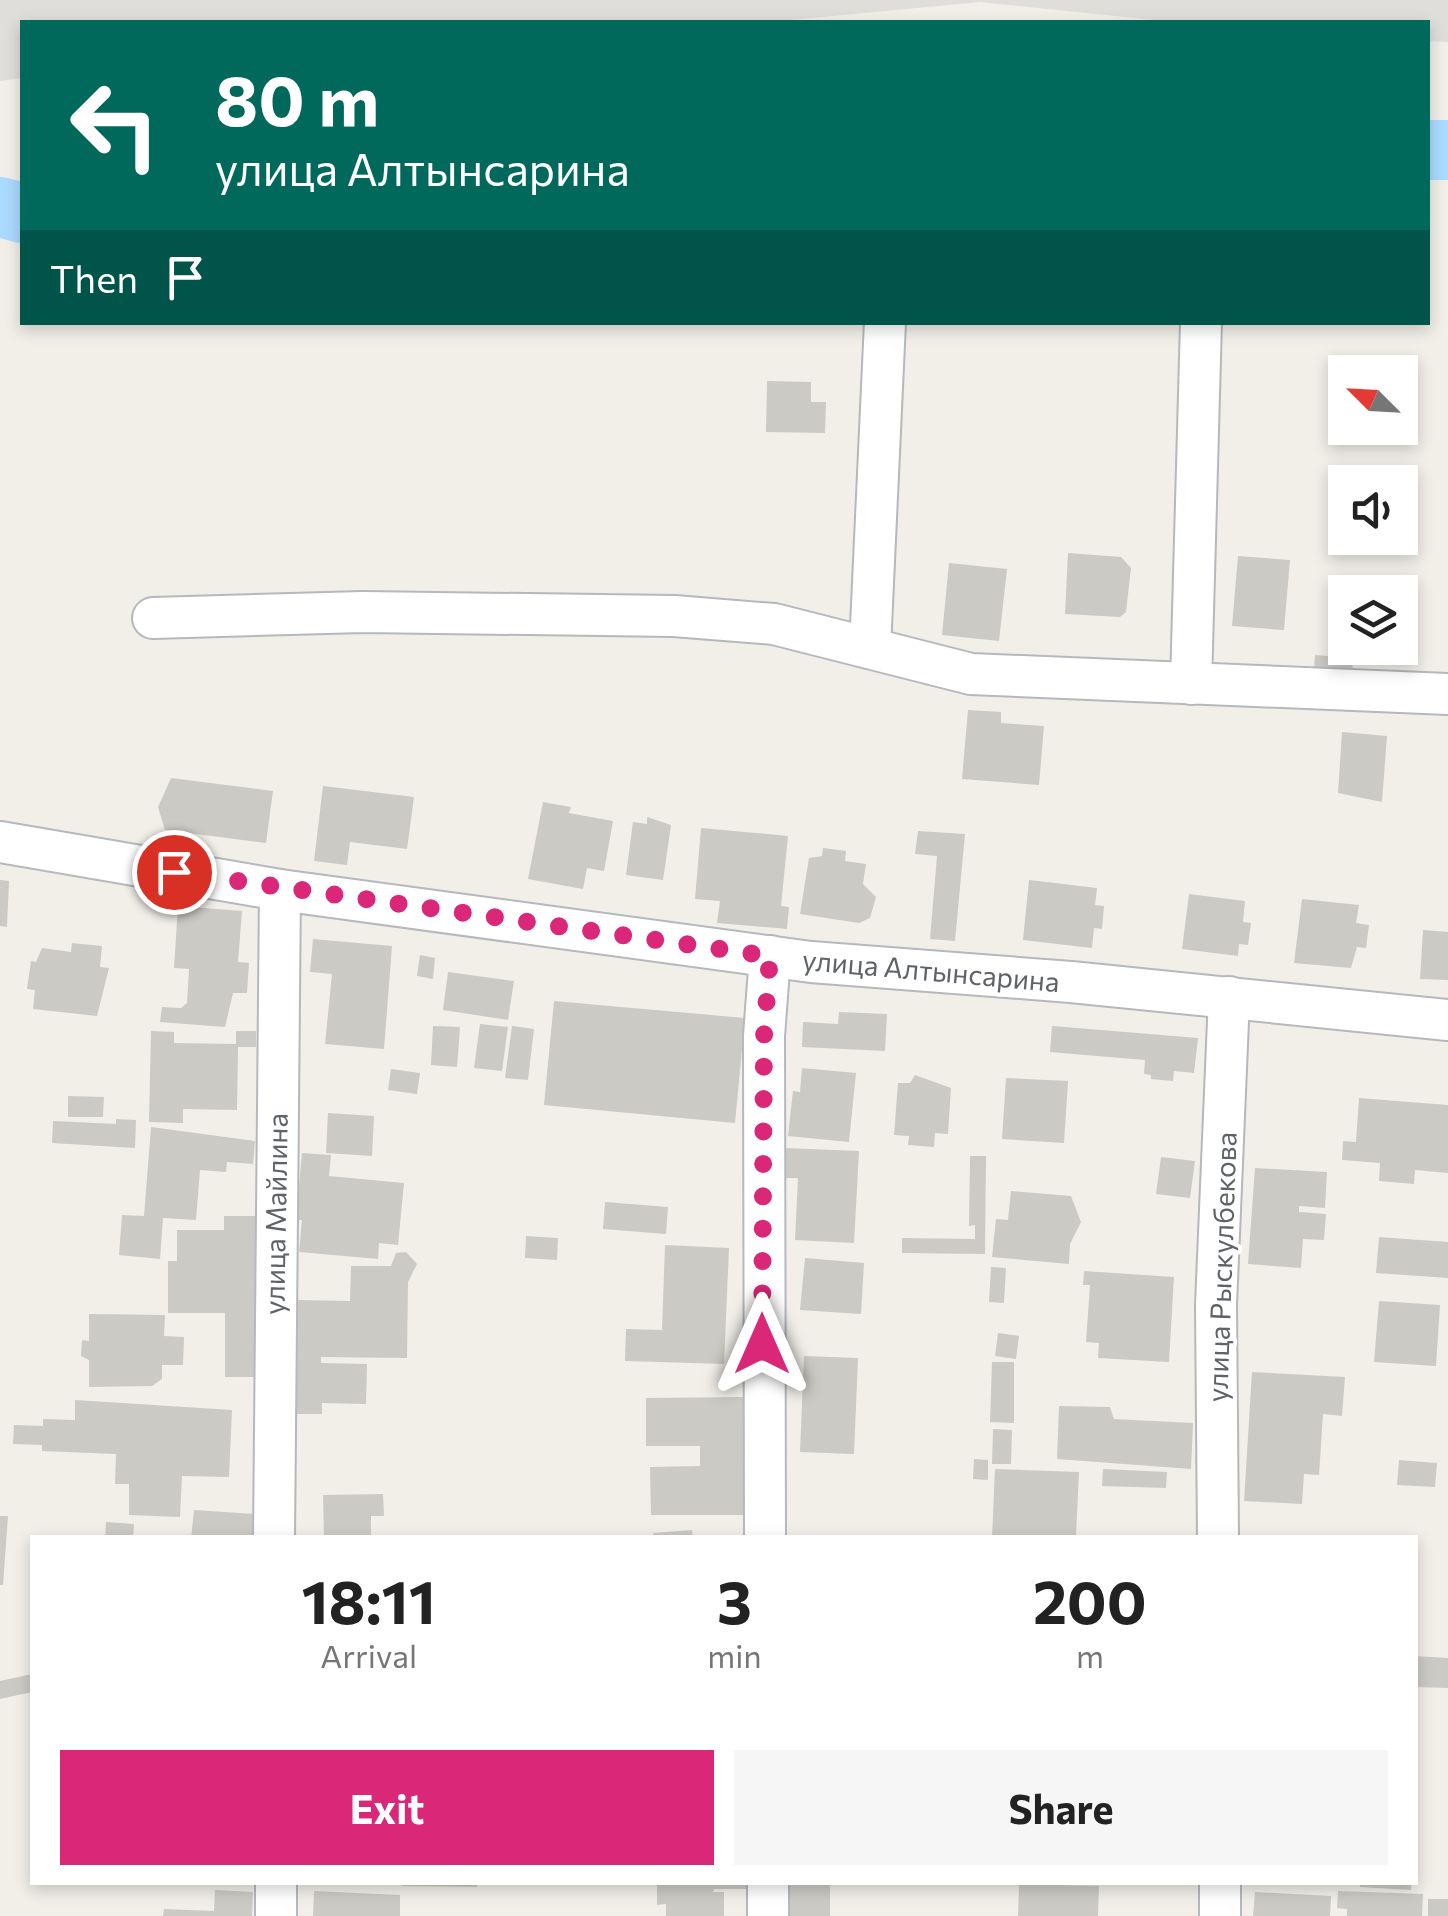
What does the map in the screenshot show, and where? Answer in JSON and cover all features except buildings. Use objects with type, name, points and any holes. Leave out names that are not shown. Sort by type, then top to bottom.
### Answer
[{"type":"street","points":[[870,648],[885,325]]},
{"type":"street","points":[[1191,684],[1201,325]]},
{"type":"street","points":[[153,618],[363,612],[674,616],[774,624],[971,674],[1448,694]]},
{"type":"street","name":"улица Алтынсарина","points":[[0,842],[280,890],[770,956],[1448,1020]]},
{"type":"street","name":"улица Майлина","points":[[274,1535],[280,890]]},
{"type":"street","points":[[765,1535],[764,1036],[770,956]]},
{"type":"street","name":"улица Рыскулбекова","points":[[1218,1535],[1216,1306],[1229,997]]},
{"type":"street","points":[[276,1885],[276,1916]]},
{"type":"street","points":[[768,1885],[768,1916]]},
{"type":"street","points":[[1220,1885],[1220,1916]]},
{"type":"shaded area","points":[[0,0],[1448,0],[1448,42],[1430,41],[1430,20],[1155,20],[980,2],[791,20],[20,20],[20,78],[0,81]]},
{"type":"waterway","points":[[1430,150],[1448,150]]},
{"type":"waterway","points":[[0,207],[20,212]]},
{"type":"route","points":[[174,872],[280,890],[770,956],[764,1036],[762,1344]]}]
